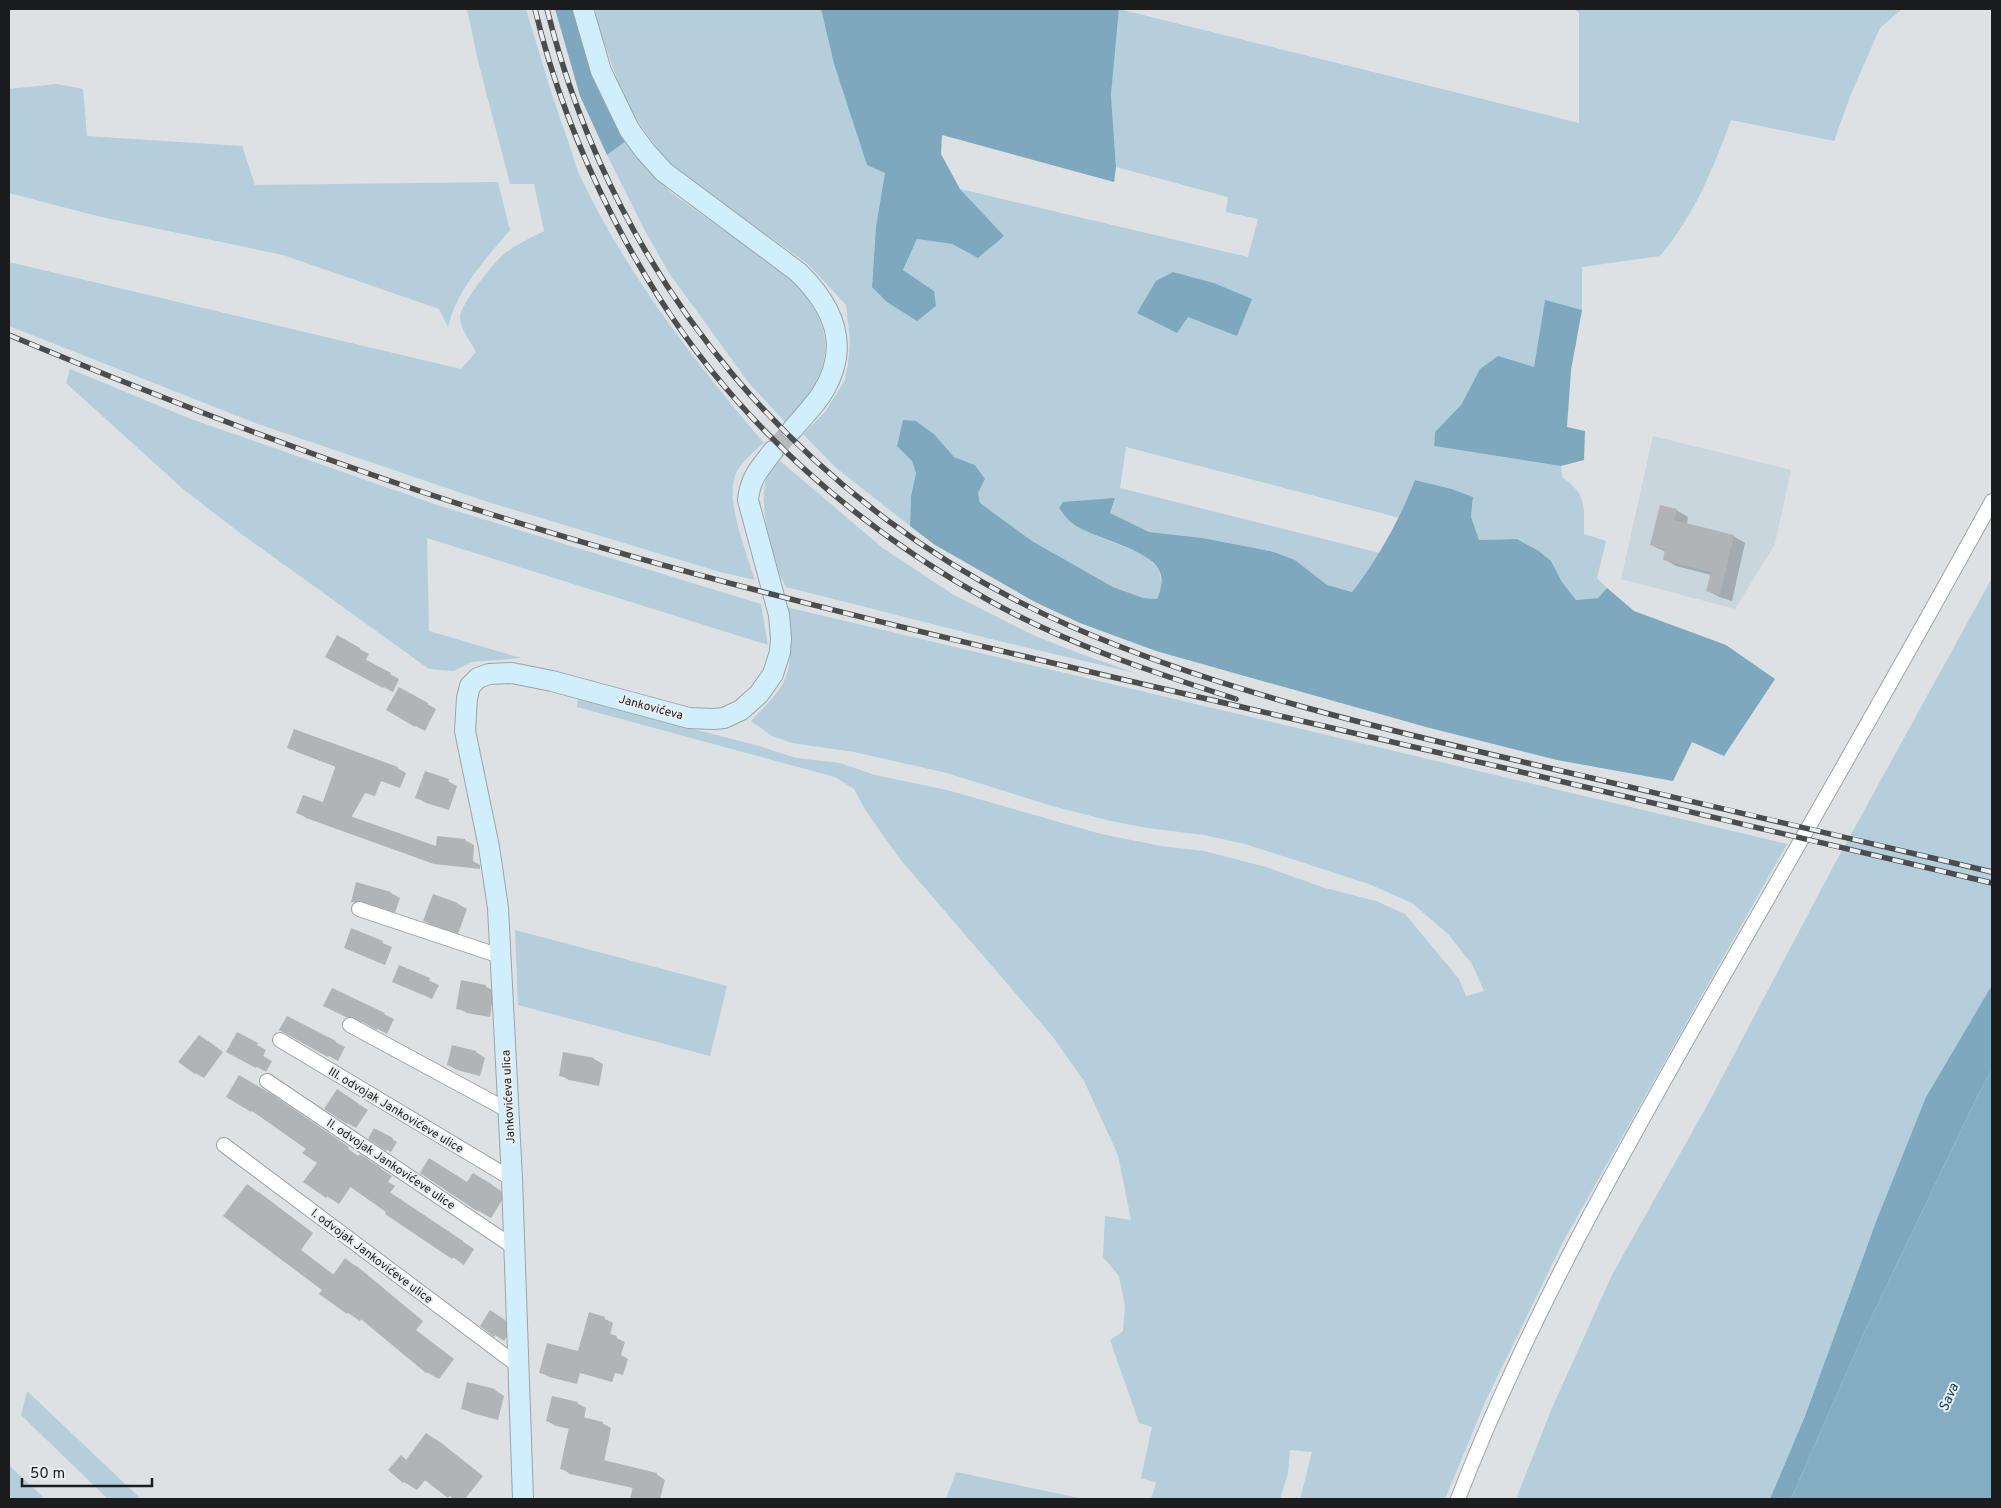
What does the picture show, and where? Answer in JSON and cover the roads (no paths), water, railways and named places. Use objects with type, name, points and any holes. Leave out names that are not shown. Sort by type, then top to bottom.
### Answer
[{"type":"main road","points":[[584,9],[601,72],[629,129],[645,151],[664,172],[798,272],[815,289],[829,310],[837,340],[834,366],[830,379],[821,395],[792,430]]},
{"type":"main road","name":"Jankovićeva","points":[[466,698],[470,686],[478,678],[489,674],[512,673],[552,681],[689,718],[724,718],[733,715],[751,702],[773,674],[780,652],[779,615],[748,500],[749,487],[755,475],[773,451]]},
{"type":"main road","name":"Jankovićeva ulica","points":[[466,698],[465,731],[489,847],[498,908],[515,1248],[523,1499]]},
{"type":"street","points":[[1458,1499],[1504,1389],[1575,1241],[1682,1048],[1992,501]]},
{"type":"street","points":[[360,909],[500,956]]},
{"type":"street","points":[[350,1025],[509,1111]]},
{"type":"street","name":"III. odvojak Jankovićeve ulice","points":[[280,1040],[512,1179]]},
{"type":"street","name":"II. odvojak Jankovićeve ulice","points":[[267,1080],[515,1248]]},
{"type":"street","name":"I. odvojak Jankovićeve ulice","points":[[224,1145],[520,1367]]},
{"type":"water","name":"Sava","points":[[1992,1069],[1992,1499],[1791,1499],[1863,1335]]},
{"type":"tunnel","points":[[773,451],[792,430]]},
{"type":"railway","points":[[535,9],[549,61],[567,114],[613,218],[641,268],[703,360],[738,402],[794,460],[855,512],[888,536],[955,581],[990,601],[1049,631],[1110,656],[1236,699]]},
{"type":"railway","points":[[547,9],[579,111],[621,207],[674,296],[736,379],[808,454],[887,520],[975,578],[1070,626],[1126,649],[1184,670],[1300,706],[1477,751],[1992,872]]},
{"type":"railway","points":[[9,335],[126,383],[304,451],[484,512],[673,568],[863,618],[1055,664],[1992,883]]}]
